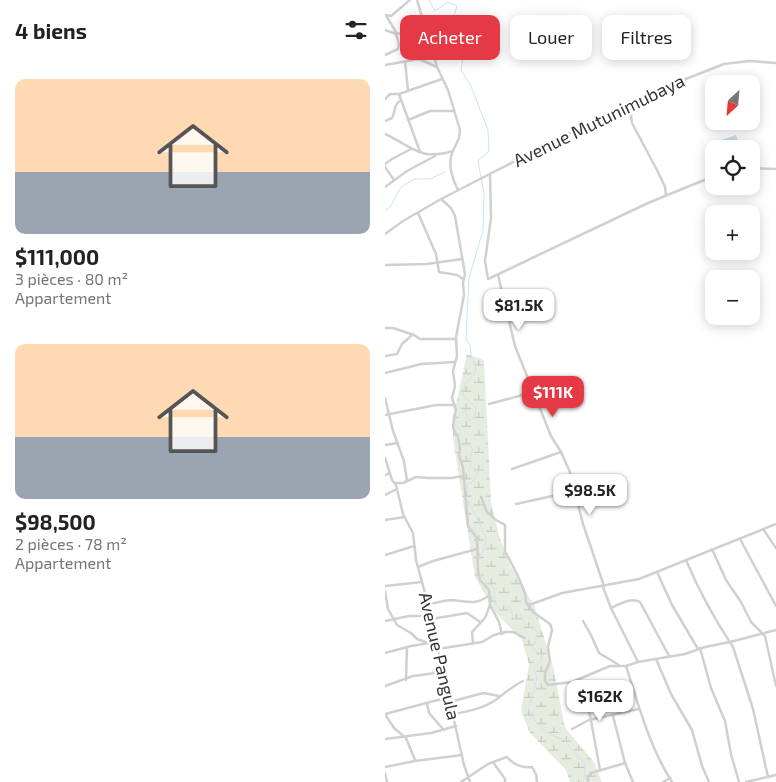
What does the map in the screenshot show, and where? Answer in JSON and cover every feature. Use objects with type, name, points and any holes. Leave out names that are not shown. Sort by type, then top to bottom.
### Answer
[{"type":"street","points":[[385,55],[398,49],[399,44],[397,34],[386,16],[394,15],[410,0]]},
{"type":"street","points":[[417,0],[422,15]]},
{"type":"street","points":[[385,30],[400,34]]},
{"type":"street","points":[[385,64],[414,60]]},
{"type":"street","points":[[421,60],[437,67]]},
{"type":"street","points":[[435,60],[460,133],[450,157],[452,177],[458,190]]},
{"type":"street","name":"Avenue Mutunimubaya","points":[[385,234],[417,212],[483,177],[633,103],[717,66],[749,61],[776,63]]},
{"type":"street","points":[[405,62],[408,90]]},
{"type":"street","points":[[385,99],[390,94],[399,94],[442,79]]},
{"type":"street","points":[[399,94],[420,152]]},
{"type":"street","points":[[385,121],[393,116],[394,107],[401,100]]},
{"type":"street","points":[[633,103],[632,123],[658,172],[665,187],[666,195]]},
{"type":"street","points":[[408,120],[430,111],[454,111]]},
{"type":"street","points":[[385,134],[411,149],[425,154],[443,154],[453,150]]},
{"type":"street","points":[[395,180],[385,165],[392,158],[411,149]]},
{"type":"street","points":[[443,154],[450,157]]},
{"type":"street","points":[[385,187],[436,155]]},
{"type":"street","points":[[760,168],[776,169]]},
{"type":"street","points":[[490,174],[491,218],[485,261],[488,279],[666,195],[705,180]]},
{"type":"street","points":[[441,199],[451,208],[455,216],[465,274],[463,279],[464,295],[456,338],[457,356],[454,362],[453,374],[455,386],[452,398],[456,410],[453,428],[460,445],[459,456],[462,461],[464,476],[468,526],[477,537],[478,572],[480,580],[489,590],[491,605],[502,634]]},
{"type":"street","points":[[417,212],[433,246],[439,272],[457,275],[463,279]]},
{"type":"street","points":[[385,265],[438,263],[462,259]]},
{"type":"street","points":[[498,275],[510,332],[551,436],[571,472],[583,524],[603,586],[611,608],[638,662]]},
{"type":"street","points":[[385,328],[393,328],[423,339],[456,338]]},
{"type":"street","points":[[385,356],[397,354],[401,344],[414,335]]},
{"type":"street","points":[[385,373],[421,364],[454,362]]},
{"type":"street","points":[[489,404],[533,390]]},
{"type":"street","points":[[385,398],[391,427],[405,461],[407,481]]},
{"type":"street","points":[[387,414],[437,405],[455,405]]},
{"type":"street","points":[[385,445],[398,443]]},
{"type":"street","points":[[512,469],[561,452]]},
{"type":"street","points":[[385,458],[405,517],[385,520]]},
{"type":"street","points":[[385,475],[390,474]]},
{"type":"street","points":[[395,484],[417,477],[464,476]]},
{"type":"street","points":[[385,495],[397,489]]},
{"type":"street","points":[[516,504],[575,491]]},
{"type":"street","points":[[481,497],[487,512],[495,520],[505,525],[505,551],[518,576],[529,605],[533,612],[548,622],[552,630],[548,647],[551,660],[546,668],[546,683],[550,685],[577,680],[609,666],[626,666],[638,662],[685,654],[776,630]]},
{"type":"street","name":"Avenue Pangula","points":[[405,517],[413,530],[418,567],[462,755],[471,782]]},
{"type":"street","points":[[529,605],[562,593],[635,580],[776,524]]},
{"type":"street","points":[[763,529],[776,548]]},
{"type":"street","points":[[739,539],[776,606]]},
{"type":"street","points":[[385,556],[415,546]]},
{"type":"street","points":[[418,567],[477,549]]},
{"type":"street","points":[[712,549],[751,622],[758,631],[763,633]]},
{"type":"street","points":[[685,560],[699,590],[733,647],[753,710],[768,777]]},
{"type":"street","points":[[657,572],[672,605],[699,649],[711,688],[725,721],[731,754],[739,782]]},
{"type":"street","points":[[385,586],[422,582]]},
{"type":"street","points":[[385,591],[388,609],[400,628],[427,643]]},
{"type":"street","points":[[428,604],[454,600],[465,603],[477,602],[489,596]]},
{"type":"street","points":[[611,608],[629,601],[635,600],[640,602],[669,656]]},
{"type":"street","points":[[473,643],[472,632],[485,618],[491,605]]},
{"type":"street","points":[[385,621],[409,616],[431,617],[467,613],[480,622]]},
{"type":"street","points":[[583,621],[599,653],[621,666]]},
{"type":"street","points":[[438,649],[482,642],[495,635],[513,632],[525,638]]},
{"type":"street","points":[[763,633],[776,686]]},
{"type":"street","points":[[385,653],[436,642]]},
{"type":"street","points":[[406,680],[407,647]]},
{"type":"street","points":[[656,660],[671,694],[692,730],[702,766],[709,782]]},
{"type":"street","points":[[626,666],[648,736],[672,782]]},
{"type":"street","points":[[385,686],[413,676],[443,672]]},
{"type":"street","points":[[577,680],[591,720],[600,770]]},
{"type":"street","points":[[453,714],[487,705],[523,681]]},
{"type":"street","points":[[450,702],[483,693],[500,696]]},
{"type":"street","points":[[415,760],[404,737],[394,728],[385,714],[449,697]]},
{"type":"street","points":[[427,704],[429,713],[444,730]]},
{"type":"street","points":[[572,729],[583,722],[639,709]]},
{"type":"street","points":[[613,716],[625,763],[633,782]]},
{"type":"street","points":[[385,739],[444,730],[456,726]]},
{"type":"street","points":[[385,767],[415,760],[462,755]]},
{"type":"street","points":[[461,782],[468,776],[507,756],[515,764],[526,768],[531,766],[536,774],[537,782]]},
{"type":"street","points":[[493,762],[505,779],[505,782]]},
{"type":"street","points":[[587,782],[591,773],[625,763]]},
{"type":"street","points":[[385,773],[387,782]]},
{"type":"street","points":[[746,782],[776,775]]},
{"type":"street","points":[[663,782],[670,778]]},
{"type":"green space","points":[[467,354],[484,360],[491,502],[500,539],[511,567],[535,607],[554,671],[565,728],[594,762],[602,782],[570,782],[566,770],[530,733],[521,711],[529,664],[522,640],[495,612],[475,577],[453,439],[453,418]]},
{"type":"water","points":[[736,135],[738,140],[721,140]]},
{"type":"waterway","points":[[429,0],[435,11],[448,2],[457,6],[450,25],[462,37],[460,43],[464,53],[461,70],[471,86],[488,130],[489,151],[478,161],[484,194],[483,230],[469,278],[466,339],[470,345],[471,355],[476,367],[475,374],[465,384],[463,395],[476,408],[475,418],[469,421],[465,410],[456,419],[454,425],[461,432],[459,437]]},
{"type":"waterway","points":[[385,211],[390,207],[401,187],[414,179],[430,179],[445,172]]},
{"type":"waterway","points":[[460,445],[470,446],[473,450],[469,460],[471,467],[478,473],[474,481],[468,484],[466,489]]},
{"type":"waterway","points":[[466,499],[486,539],[479,559]]},
{"type":"waterway","points":[[480,574],[494,589],[494,601],[502,612],[507,606],[510,607],[513,618],[515,619],[521,614],[524,624],[538,632],[533,647],[541,655],[542,659],[534,669],[537,678],[528,710],[543,729],[565,740],[572,751],[584,762],[585,777],[583,782]]}]
